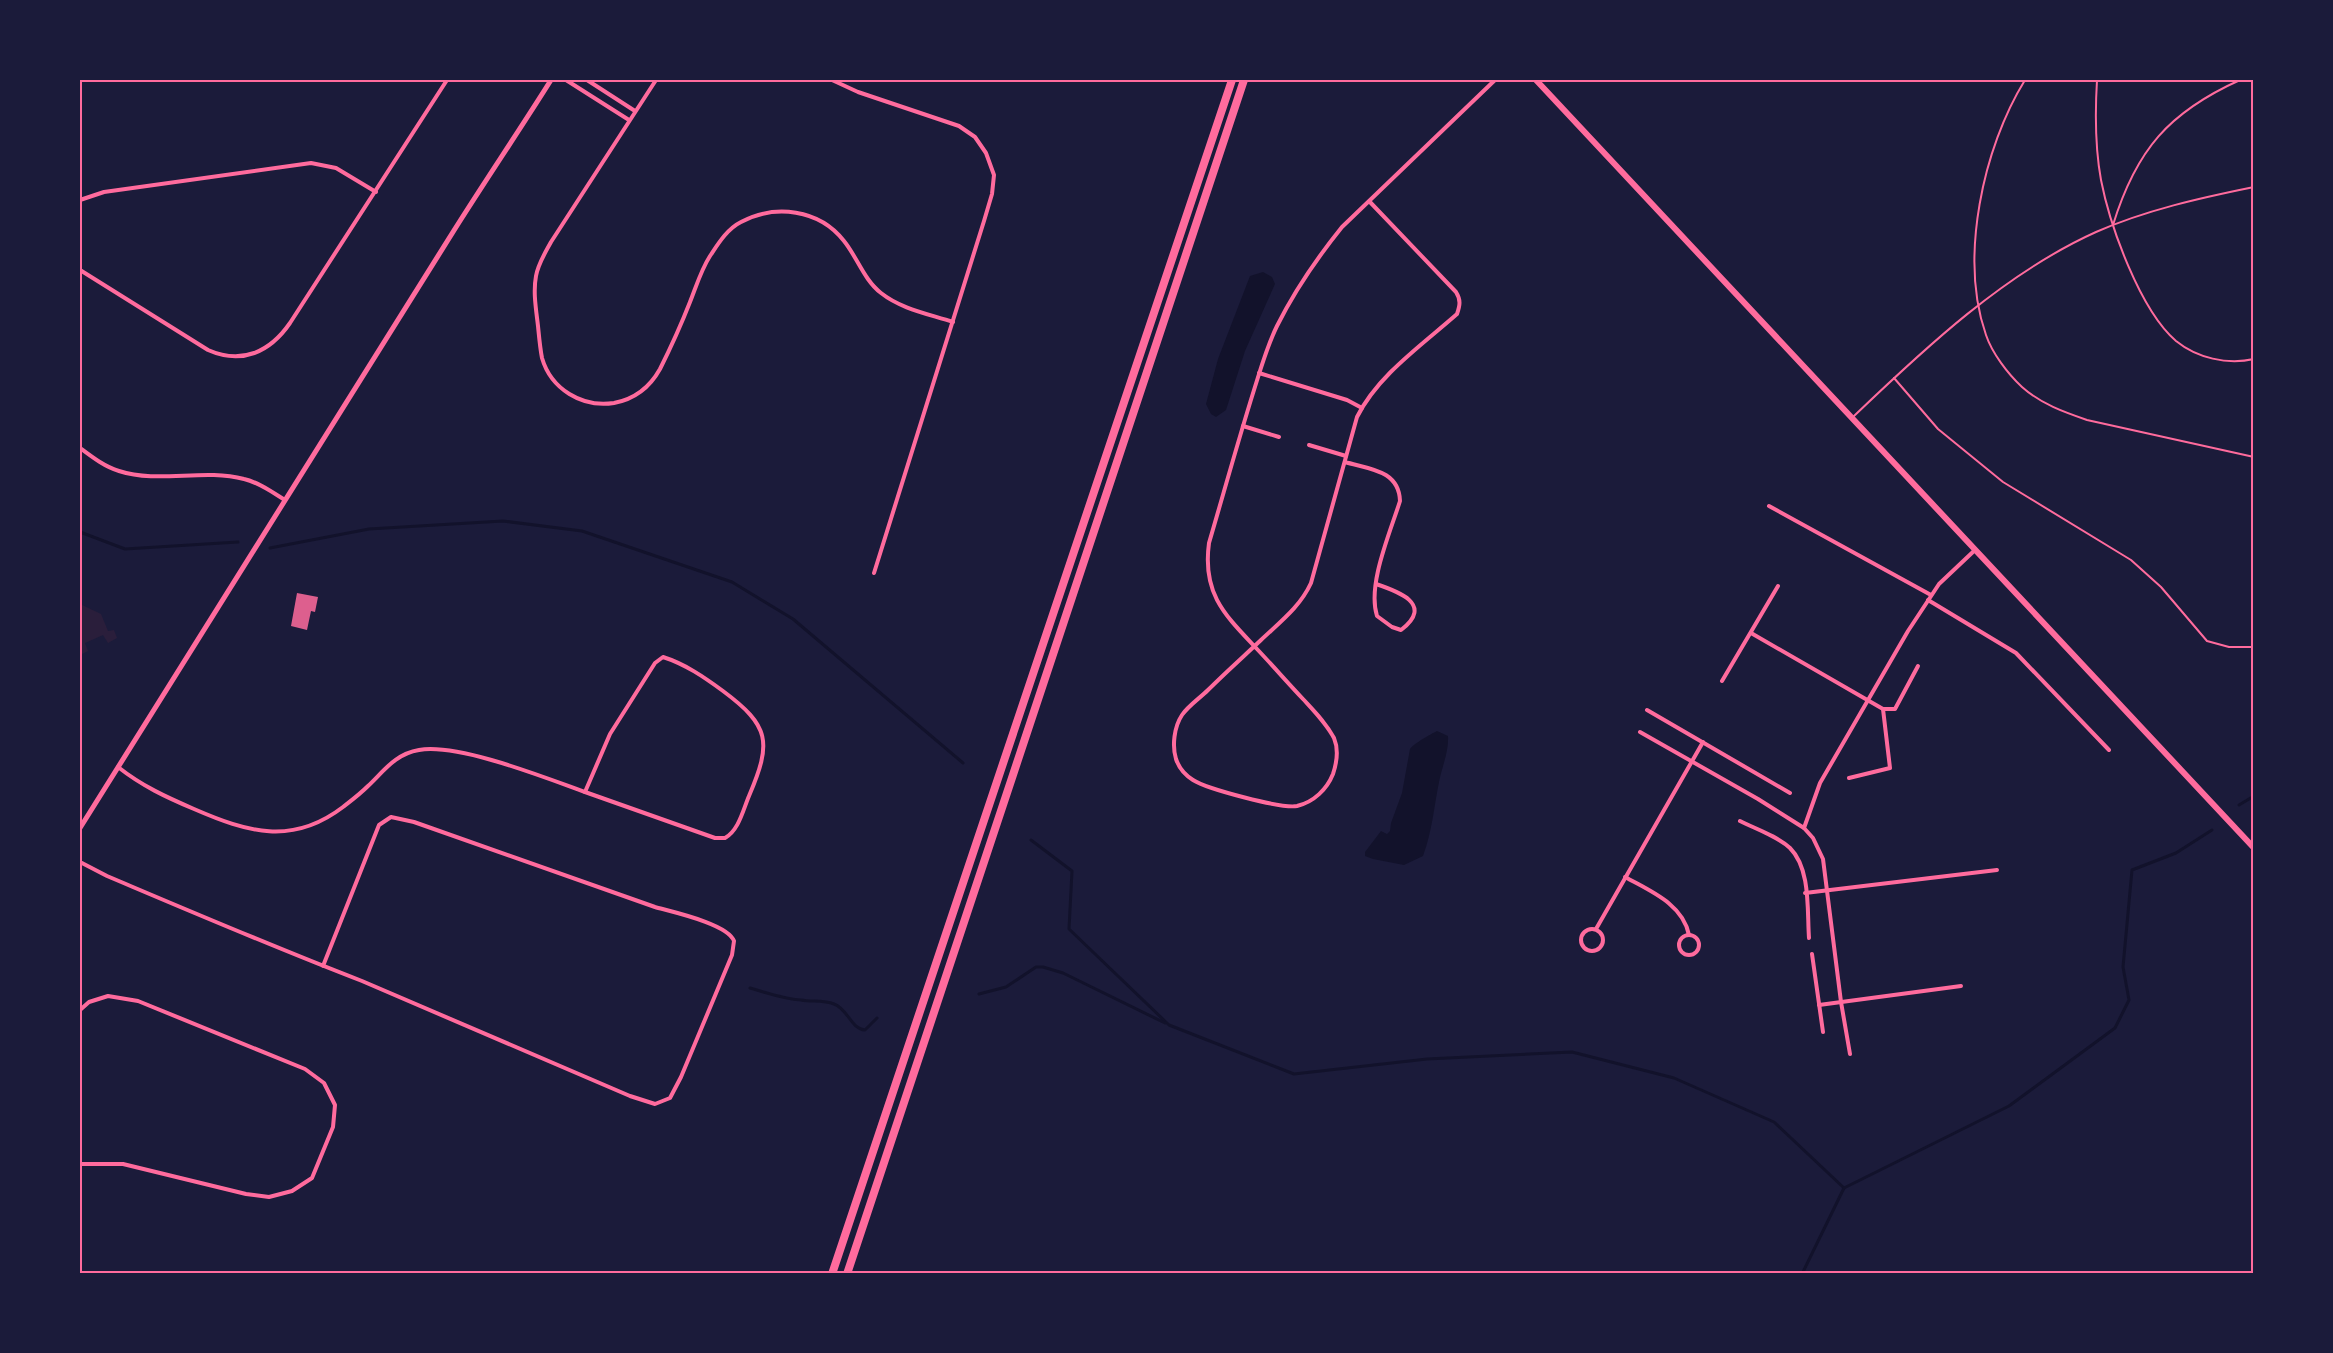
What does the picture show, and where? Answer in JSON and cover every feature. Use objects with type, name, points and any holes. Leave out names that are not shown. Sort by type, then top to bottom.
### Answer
[{"type":"highway","points":[[832,1274],[1232,80]]},
{"type":"highway","points":[[848,1274],[1244,80]]},
{"type":"main road","points":[[80,828],[551,80]]},
{"type":"main road","points":[[1536,80],[2253,848]]},
{"type":"street","points":[[80,270],[208,350],[225,357],[245,356],[260,351],[283,333],[447,80]]},
{"type":"street","points":[[566,80],[629,120]]},
{"type":"street","points":[[586,80],[635,111]]},
{"type":"street","points":[[656,80],[551,242],[536,277],[535,304],[542,358],[559,386],[576,398],[595,403],[617,402],[633,397],[653,381],[675,339],[708,258],[731,229],[760,214],[787,211],[813,217],[825,223],[844,241],[863,271],[882,294],[904,306],[953,322]]},
{"type":"street","points":[[832,80],[858,92],[959,126],[975,137],[986,153],[994,175],[992,194],[874,573]]},
{"type":"street","points":[[1369,201],[1456,292],[1460,299],[1457,314],[1380,384],[1362,408],[1311,583],[1304,597],[1254,646],[1183,714],[1174,747],[1181,770],[1192,780],[1208,788],[1278,804],[1295,806],[1309,802],[1329,783],[1337,762],[1335,741],[1325,723],[1254,646],[1224,614],[1217,601],[1207,560],[1209,543],[1243,426],[1277,325],[1306,274],[1342,227],[1369,201],[1495,80]]},
{"type":"street","points":[[80,200],[104,192],[311,163],[336,168],[376,192]]},
{"type":"street","points":[[1259,373],[1347,400],[1362,408]]},
{"type":"street","points":[[1243,426],[1280,437]]},
{"type":"street","points":[[1309,445],[1347,456]]},
{"type":"street","points":[[80,448],[119,471],[151,476],[236,477],[254,482],[285,501]]},
{"type":"street","points":[[1345,462],[1387,475],[1400,490],[1400,501],[1376,584],[1374,593],[1377,616],[1392,627],[1401,630],[1409,624],[1412,618],[1413,607],[1410,600],[1406,595],[1376,584]]},
{"type":"street","points":[[1769,506],[1931,595]]},
{"type":"street","points":[[1804,828],[1820,783],[1931,595],[1975,550]]},
{"type":"street","points":[[1722,681],[1778,586]]},
{"type":"street","points":[[1928,600],[2016,653],[2109,750]]},
{"type":"street","points":[[1751,633],[1883,709],[1895,709],[1918,666]]},
{"type":"street","points":[[118,768],[156,793],[225,823],[251,830],[294,830],[326,818],[341,808],[368,786],[389,764],[407,753],[431,749],[458,753],[585,792],[715,838],[725,838],[735,830],[761,768],[763,754],[760,731],[750,712],[742,705],[697,673],[663,657],[658,658],[610,734],[585,792]]},
{"type":"street","points":[[1850,778],[1890,768],[1883,709]]},
{"type":"street","points":[[1647,710],[1790,793]]},
{"type":"street","points":[[1640,732],[1804,828],[1820,850],[1828,889],[1841,1002],[1850,1054]]},
{"type":"street","points":[[1596,929],[1703,742]]},
{"type":"street","points":[[80,862],[107,876],[630,1096],[656,1104],[670,1098],[681,1077],[732,955],[734,941],[729,933],[693,918],[655,907],[414,822],[391,817],[379,825],[323,966]]},
{"type":"street","points":[[1740,821],[1788,847],[1797,857],[1802,870],[1809,938]]},
{"type":"street","points":[[1805,893],[1997,870]]},
{"type":"street","points":[[1625,877],[1670,904],[1684,920],[1689,935],[1697,939],[1699,943],[1696,952],[1688,954],[1683,952],[1680,944],[1681,939],[1689,935]]},
{"type":"street","points":[[1596,929],[1602,934],[1602,944],[1599,948],[1590,950],[1582,944],[1583,934],[1596,929]]},
{"type":"street","points":[[1812,954],[1823,1032]]},
{"type":"street","points":[[1819,1005],[1961,986]]},
{"type":"street","points":[[80,1010],[89,1002],[108,996],[138,1001],[304,1070],[324,1083],[335,1105],[333,1127],[312,1178],[292,1191],[274,1196],[246,1194],[123,1164],[80,1164]]},
{"type":"lane","points":[[2025,80],[1998,136],[1987,168],[1978,210],[1975,260],[1978,304],[1986,337],[2002,363],[2022,387],[2046,405],[2087,420],[2253,457]]},
{"type":"lane","points":[[2097,80],[2097,145],[2101,180],[2113,225],[2140,288],[2156,317],[2175,340],[2208,358],[2227,361],[2253,360]]},
{"type":"lane","points":[[2113,225],[2122,194],[2136,166],[2155,141],[2180,113],[2209,94],[2240,80]]},
{"type":"lane","points":[[1852,418],[1978,304],[2045,261],[2113,225],[2195,199],[2253,187]]},
{"type":"lane","points":[[1894,378],[1938,429],[2003,482],[2131,560],[2161,587],[2207,640],[2229,647],[2253,648]]},
{"type":"shaded area","points":[[1263,272],[1272,277],[1275,284],[1245,351],[1226,410],[1216,417],[1211,414],[1206,404],[1218,359],[1250,276]]},
{"type":"shaded area","points":[[80,604],[101,614],[108,631],[114,630],[117,638],[108,643],[103,635],[85,643],[88,651],[80,655]]},
{"type":"shaded area","points":[[1437,731],[1448,736],[1447,747],[1431,829],[1423,856],[1404,865],[1365,856],[1365,852],[1381,831],[1387,834],[1390,831],[1402,793],[1410,749]]},
{"type":"building","points":[[297,593],[318,597],[315,612],[311,611],[307,630],[291,626]]},
{"type":"waterway","points":[[270,548],[369,529],[503,521],[582,531],[732,582],[793,619],[963,763]]},
{"type":"waterway","points":[[80,532],[125,549],[238,542]]},
{"type":"waterway","points":[[2239,805],[2254,796]]},
{"type":"waterway","points":[[1802,1274],[1844,1188],[2009,1106],[2115,1028],[2129,1000],[2123,967],[2132,870],[2176,853],[2212,830]]},
{"type":"waterway","points":[[1031,840],[1072,871],[1069,929],[1169,1025],[1294,1074],[1427,1059],[1572,1052],[1674,1078],[1774,1122],[1844,1188]]},
{"type":"waterway","points":[[979,994],[1006,987],[1036,967],[1043,967],[1063,973],[1165,1023]]},
{"type":"waterway","points":[[750,988],[776,996],[834,1004],[843,1010],[860,1029],[865,1030],[877,1018]]}]
